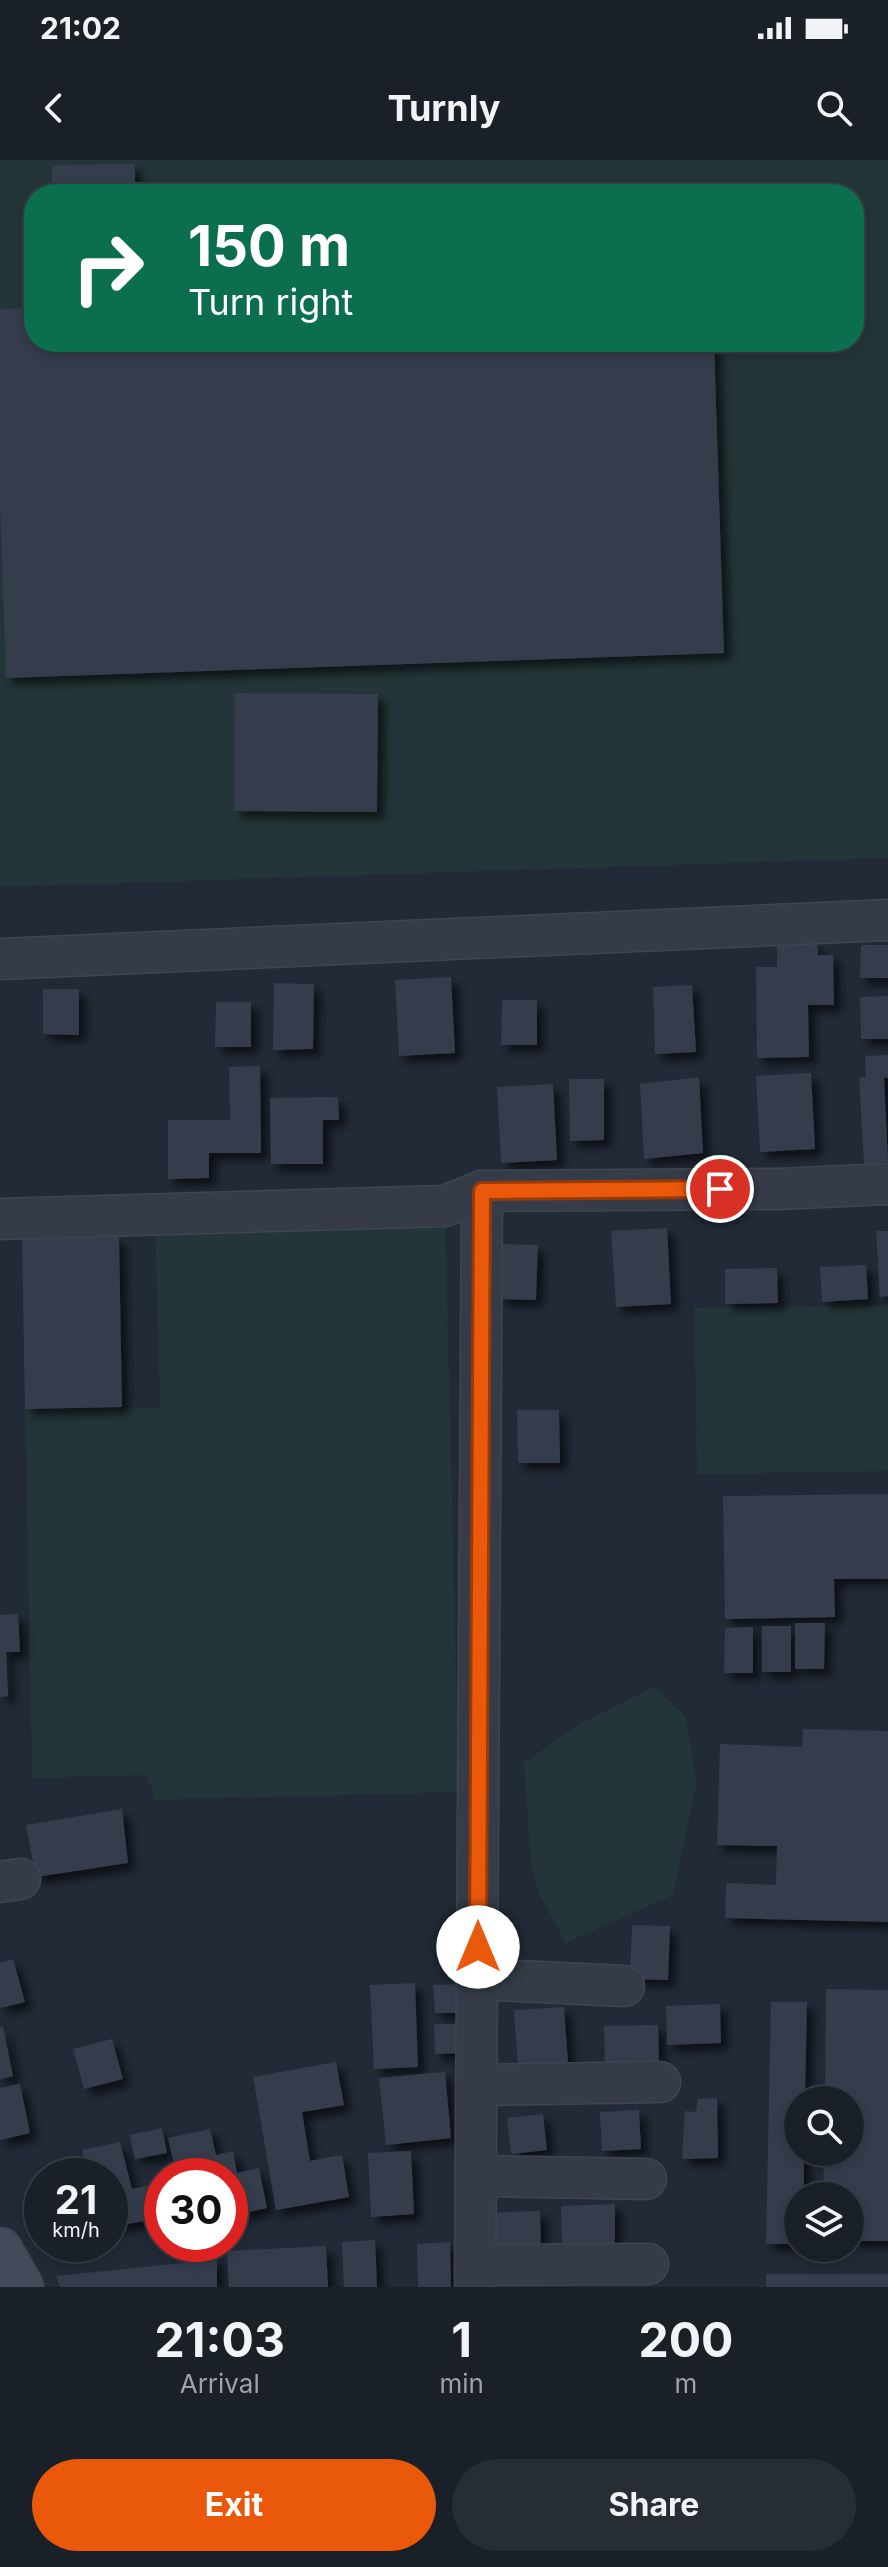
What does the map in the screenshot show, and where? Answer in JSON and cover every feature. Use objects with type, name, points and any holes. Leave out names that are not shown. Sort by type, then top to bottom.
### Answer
[{"type":"street","points":[[0,959],[888,920]]},
{"type":"street","points":[[0,1219],[445,1206],[482,1191],[780,1189],[888,1184]]},
{"type":"street","points":[[482,1191],[475,2276],[648,2264]]},
{"type":"street","points":[[478,1979],[624,1986]]},
{"type":"street","points":[[478,2085],[660,2082]]},
{"type":"street","points":[[477,2176],[646,2179]]},
{"type":"street","points":[[0,2250],[21,2287]]},
{"type":"shaded area","points":[[0,160],[888,160],[888,858],[0,887]]},
{"type":"shaded area","points":[[445,1206],[459,1792],[155,1800],[147,1775],[32,1778],[25,1409],[160,1407],[155,1213]]},
{"type":"shaded area","points":[[888,1305],[888,1471],[697,1474],[694,1308]]},
{"type":"shaded area","points":[[654,1687],[686,1717],[697,1782],[673,1895],[566,1943],[539,1894],[531,1866],[524,1763],[578,1725]]},
{"type":"building","points":[[135,164],[135,184],[52,184],[52,165]]},
{"type":"building","points":[[24,308],[24,352],[714,352],[724,653],[6,678],[0,501],[0,309]]},
{"type":"building","points":[[235,693],[378,694],[377,812],[234,811]]},
{"type":"building","points":[[817,944],[818,955],[833,955],[834,1005],[808,1005],[809,1057],[757,1058],[756,967],[777,967],[777,945]]},
{"type":"building","points":[[861,945],[888,945],[888,978],[860,978]]},
{"type":"building","points":[[451,977],[455,1053],[399,1056],[395,980]]},
{"type":"building","points":[[274,983],[314,984],[313,1049],[273,1050]]},
{"type":"building","points":[[692,985],[696,1052],[655,1054],[653,987]]},
{"type":"building","points":[[43,989],[79,989],[79,1035],[43,1034]]},
{"type":"building","points":[[888,996],[888,1039],[861,1039],[860,997]]},
{"type":"building","points":[[502,1000],[537,1000],[537,1045],[501,1045]]},
{"type":"building","points":[[216,1002],[251,1002],[251,1047],[215,1047]]},
{"type":"building","points":[[888,1055],[888,1078],[884,1078],[888,1162],[864,1164],[859,1078],[866,1077],[865,1056]]},
{"type":"building","points":[[260,1066],[261,1153],[209,1153],[209,1178],[168,1179],[168,1120],[230,1120],[229,1067]]},
{"type":"building","points":[[811,1073],[815,1149],[760,1152],[756,1076]]},
{"type":"building","points":[[699,1077],[703,1153],[644,1159],[640,1084]]},
{"type":"building","points":[[569,1079],[604,1079],[604,1140],[570,1141]]},
{"type":"building","points":[[553,1084],[557,1160],[501,1163],[497,1087]]},
{"type":"building","points":[[338,1097],[339,1120],[323,1120],[323,1164],[271,1164],[270,1098]]},
{"type":"building","points":[[667,1228],[671,1304],[616,1307],[611,1231]]},
{"type":"building","points":[[876,1231],[888,1231],[888,1296],[880,1297]]},
{"type":"building","points":[[119,1237],[122,1407],[25,1409],[22,1239]]},
{"type":"building","points":[[500,1244],[538,1245],[536,1300],[499,1299]]},
{"type":"building","points":[[866,1265],[868,1299],[822,1302],[820,1267]]},
{"type":"building","points":[[777,1268],[778,1303],[725,1304],[725,1269]]},
{"type":"building","points":[[517,1410],[559,1410],[560,1463],[518,1463]]},
{"type":"building","points":[[888,1494],[888,1579],[834,1579],[835,1617],[725,1619],[723,1496]]},
{"type":"building","points":[[18,1614],[20,1652],[6,1652],[8,1696],[0,1697],[0,1615]]},
{"type":"building","points":[[795,1623],[825,1623],[824,1669],[795,1669]]},
{"type":"building","points":[[762,1626],[791,1626],[791,1672],[762,1672]]},
{"type":"building","points":[[753,1627],[753,1673],[724,1673],[725,1628]]},
{"type":"building","points":[[803,1729],[888,1731],[888,1922],[725,1918],[726,1883],[776,1885],[777,1846],[717,1845],[720,1744],[802,1747]]},
{"type":"building","points":[[122,1809],[128,1863],[36,1877],[26,1825]]},
{"type":"building","points":[[632,1925],[670,1926],[668,1980],[630,1979]]},
{"type":"building","points":[[13,1959],[25,2002],[0,2008],[0,1963]]},
{"type":"building","points":[[415,1983],[418,2067],[374,2069],[370,1985]]},
{"type":"building","points":[[461,1984],[461,2013],[435,2013],[433,1985]]},
{"type":"building","points":[[826,1989],[888,1990],[888,2241],[864,2241],[864,2182],[823,2182],[824,2166],[864,2166],[864,2086],[825,2086]]},
{"type":"building","points":[[771,2002],[807,2002],[805,2086],[784,2086],[784,2166],[804,2166],[804,2182],[784,2182],[784,2244],[766,2244]]},
{"type":"building","points":[[720,2004],[721,2043],[667,2045],[666,2006]]},
{"type":"building","points":[[564,2007],[568,2063],[518,2067],[514,2010]]},
{"type":"building","points":[[434,2024],[461,2024],[461,2053],[435,2054]]},
{"type":"building","points":[[658,2025],[659,2063],[605,2065],[604,2026]]},
{"type":"building","points":[[0,2027],[3,2027],[13,2076],[0,2079]]},
{"type":"building","points":[[112,2039],[123,2079],[84,2089],[73,2049]]},
{"type":"building","points":[[336,2062],[344,2105],[302,2112],[310,2161],[342,2155],[349,2197],[276,2210],[253,2077]]},
{"type":"building","points":[[445,2072],[451,2138],[386,2145],[379,2078]]},
{"type":"building","points":[[20,2084],[30,2133],[0,2140],[0,2088]]},
{"type":"building","points":[[717,2098],[718,2158],[682,2159],[685,2111],[696,2112],[698,2099]]},
{"type":"building","points":[[639,2110],[641,2149],[602,2151],[600,2112]]},
{"type":"building","points":[[543,2114],[547,2150],[511,2154],[507,2118]]},
{"type":"building","points":[[162,2128],[167,2153],[135,2159],[130,2135]]},
{"type":"building","points":[[210,2129],[216,2155],[233,2151],[234,2158],[173,2158],[168,2138]]},
{"type":"building","points":[[120,2142],[124,2158],[84,2158],[82,2150]]},
{"type":"building","points":[[411,2151],[414,2214],[371,2217],[368,2153]]},
{"type":"building","points":[[259,2168],[267,2208],[248,2212],[248,2170]]},
{"type":"building","points":[[128,2173],[132,2189],[144,2187],[144,2221],[128,2224]]},
{"type":"building","points":[[615,2204],[615,2243],[562,2244],[561,2206]]},
{"type":"building","points":[[540,2211],[541,2250],[487,2251],[486,2213]]},
{"type":"building","points":[[375,2240],[377,2287],[344,2287],[342,2242]]},
{"type":"building","points":[[450,2242],[451,2287],[418,2287],[417,2244]]},
{"type":"building","points":[[326,2246],[328,2287],[229,2287],[228,2262],[248,2262],[248,2250]]},
{"type":"building","points":[[217,2262],[217,2287],[60,2287],[56,2276]]},
{"type":"building","points":[[766,2274],[888,2274],[888,2287],[766,2287]]},
{"type":"route","points":[[478,1947],[482,1191],[720,1189]]}]
